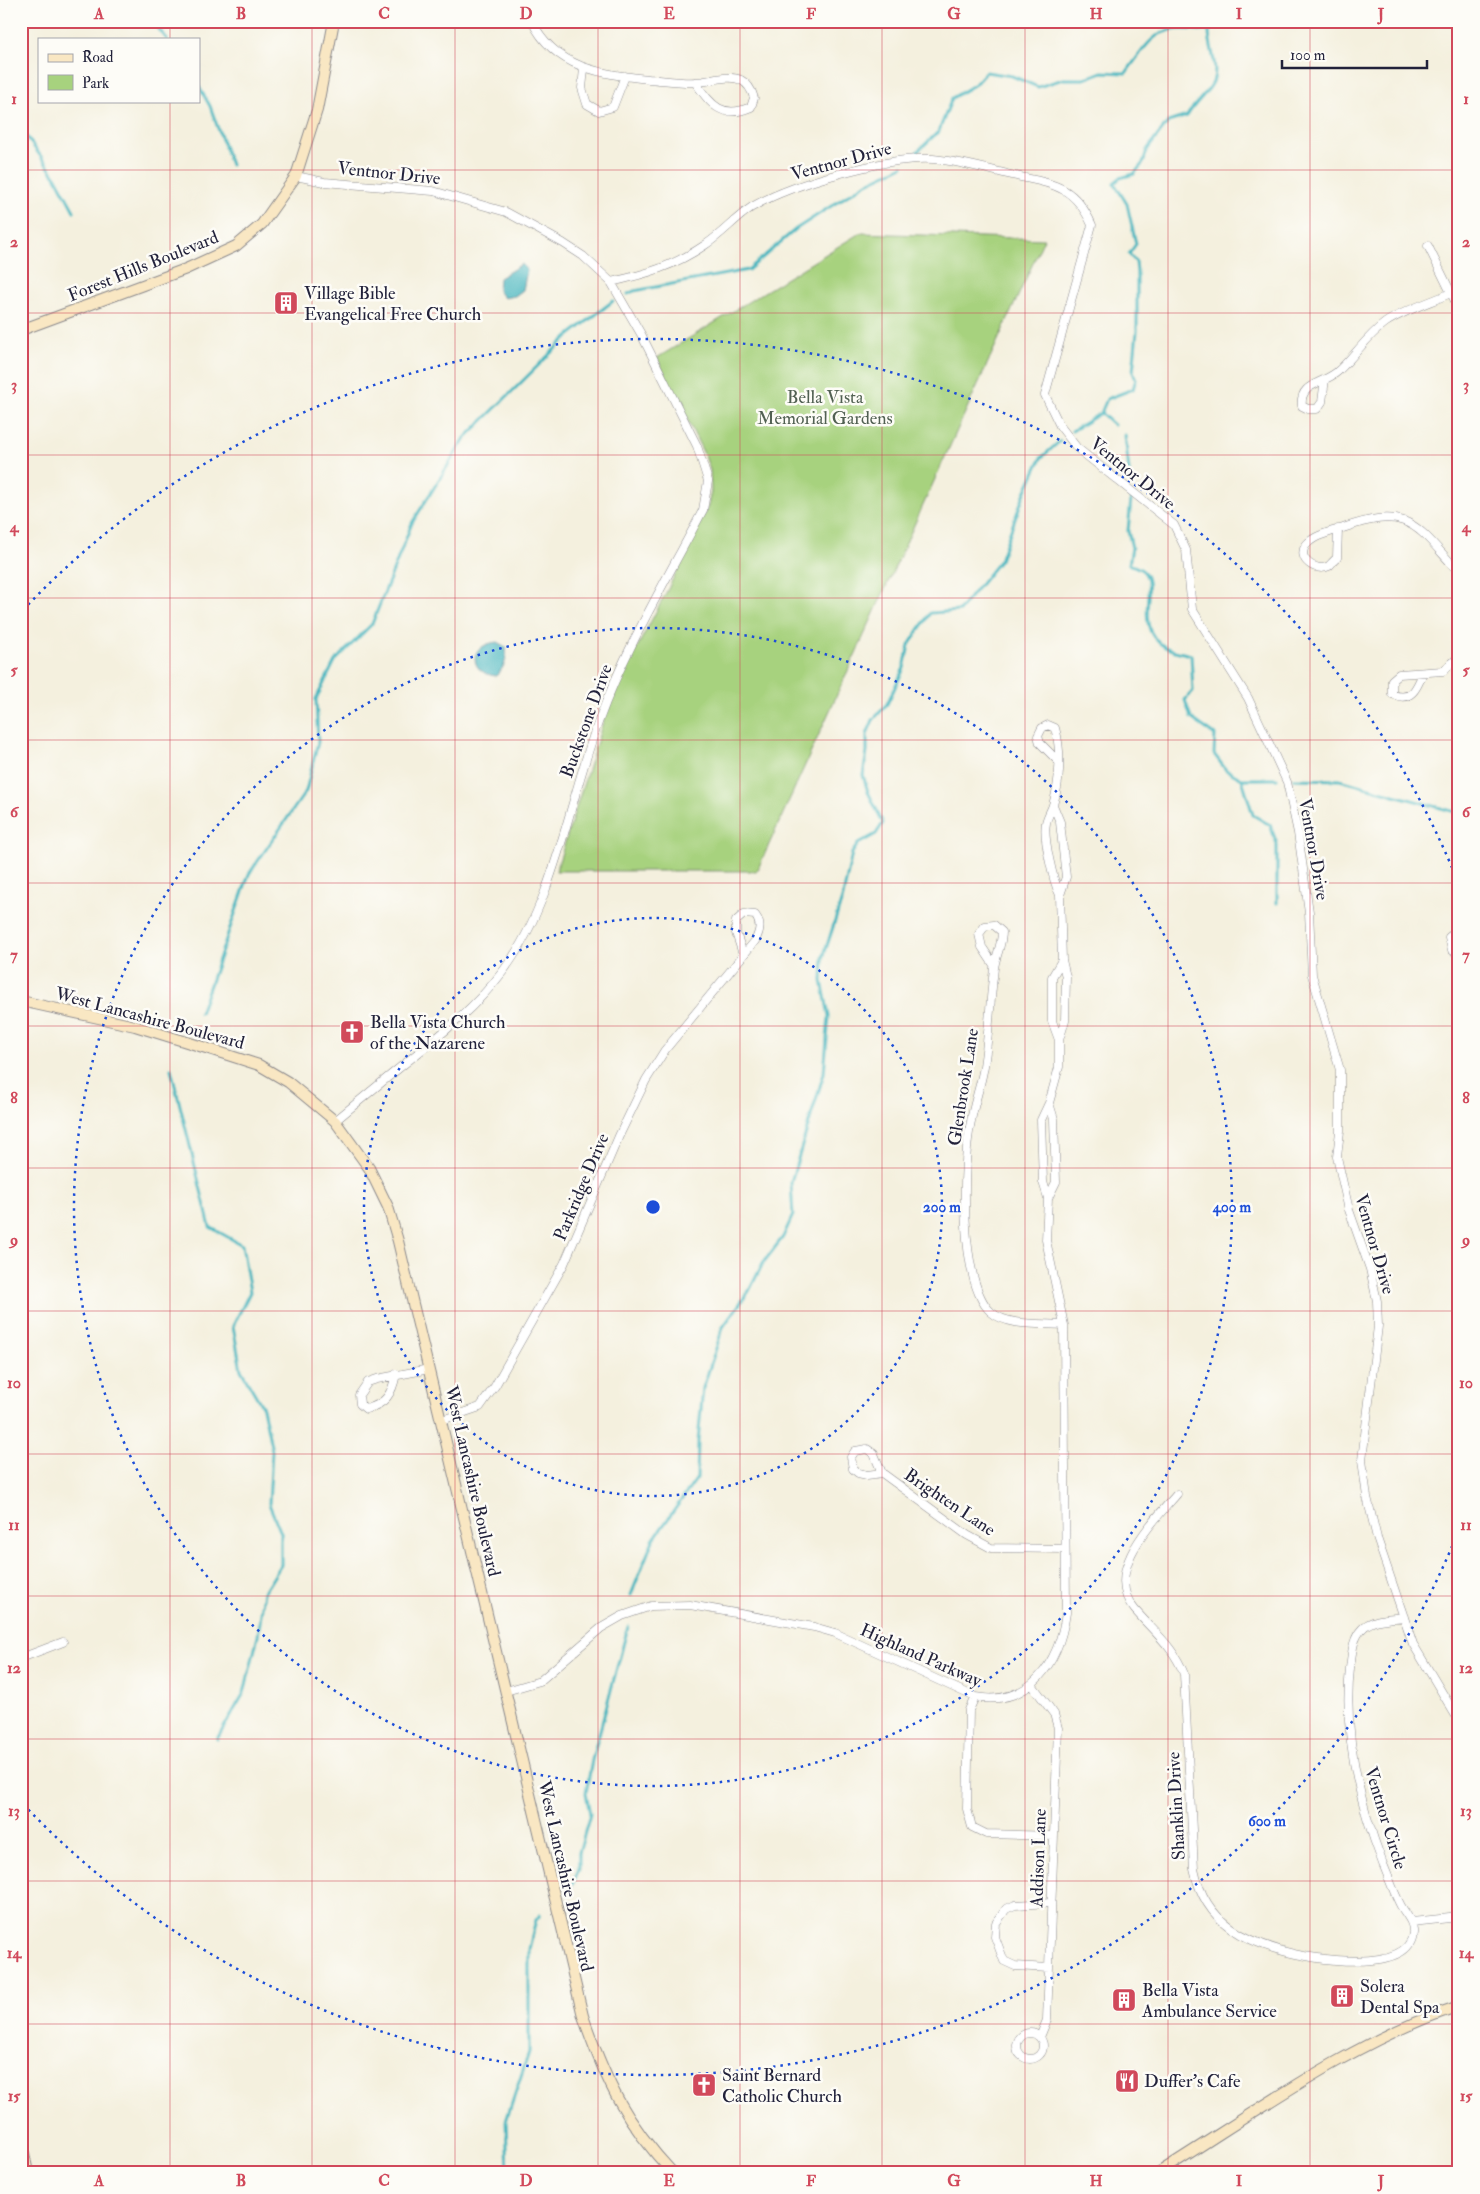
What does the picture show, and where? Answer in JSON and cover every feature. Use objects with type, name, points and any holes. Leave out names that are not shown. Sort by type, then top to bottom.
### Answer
[{"type":"main road","name":"Forest Hills Boulevard","points":[[21,330],[186,269],[236,246],[262,224],[296,176],[317,110],[334,21]]},
{"type":"main road","name":"West Lancashire Boulevard","points":[[21,1001],[135,1026],[259,1065],[288,1082],[335,1121],[369,1168],[388,1207],[442,1420],[583,2016],[601,2069],[627,2116],[650,2148],[674,2173]]},
{"type":"main road","points":[[1158,2173],[1259,2109],[1364,2047],[1412,2024],[1459,2006]]},
{"type":"main road","points":[[21,2138],[28,2173]]},
{"type":"street","points":[[532,21],[539,36],[557,53],[584,69],[625,76],[695,82],[740,79],[747,84],[754,98],[750,107],[741,111],[721,111],[713,105],[695,82]]},
{"type":"street","points":[[584,69],[582,88],[586,104],[599,111],[613,107],[625,76]]},
{"type":"street","name":"Ventnor Drive","points":[[296,176],[324,182],[433,191],[499,210],[564,243],[583,256],[611,282],[651,273],[681,259],[707,244],[752,208],[780,193],[900,159],[934,159],[1038,181],[1066,189],[1085,208],[1092,225],[1045,395],[1060,426],[1077,448],[1174,525],[1186,550],[1192,609],[1248,698],[1287,782],[1298,833],[1309,912],[1312,975],[1340,1070],[1340,1131],[1337,1157],[1349,1210],[1370,1269],[1377,1301],[1378,1326],[1362,1460],[1367,1497],[1377,1538],[1413,1644],[1459,1721]]},
{"type":"street","points":[[1428,246],[1459,309]]},
{"type":"street","name":"Buckstone Drive","points":[[335,1121],[437,1038],[476,1003],[504,971],[520,946],[544,892],[583,766],[614,681],[703,510],[708,481],[697,446],[641,334],[611,282]]},
{"type":"street","points":[[1325,379],[1336,373],[1356,349],[1386,322],[1451,293]]},
{"type":"street","points":[[1338,529],[1337,558],[1329,566],[1319,568],[1309,565],[1304,558],[1304,548],[1310,540],[1338,529],[1376,518],[1397,517],[1417,527],[1459,572]]},
{"type":"street","points":[[1423,673],[1442,671],[1459,657]]},
{"type":"street","points":[[1059,762],[1058,785],[1046,824],[1053,880],[1060,895]]},
{"type":"street","points":[[1033,1686],[1054,1657],[1064,1629],[1066,1613],[1064,1549],[1064,1325],[1046,1240],[1048,1198],[1043,1182],[1041,1120],[1049,1103],[1059,1067],[1059,1040],[1065,1021],[1066,977],[1062,960],[1060,895],[1066,877],[1060,822],[1053,805]]},
{"type":"street","name":"Parkridge Drive","points":[[442,1420],[480,1407],[495,1386],[564,1264],[619,1136],[646,1080],[664,1050],[743,954],[760,932],[759,920],[754,914],[744,914],[736,921],[736,933],[743,954]]},
{"type":"street","name":"Glenbrook Lane","points":[[994,965],[982,947],[979,934],[985,926],[994,926],[1002,932],[1002,944],[994,965],[984,1067],[970,1122],[966,1190],[967,1248],[981,1300],[992,1313],[1011,1321],[1064,1325]]},
{"type":"street","points":[[1459,929],[1449,937],[1452,950],[1459,954]]},
{"type":"street","points":[[1059,1040],[1052,1021],[1052,977],[1062,960]]},
{"type":"street","points":[[1048,1198],[1056,1182],[1054,1119],[1049,1103]]},
{"type":"street","points":[[396,1374],[394,1387],[379,1406],[366,1409],[360,1404],[359,1395],[368,1382],[396,1374],[429,1369]]},
{"type":"street","name":"Brighten Lane","points":[[882,1474],[966,1535],[991,1548],[1064,1549]]},
{"type":"street","name":"Shanklin Drive","points":[[1177,1494],[1139,1540],[1130,1559],[1124,1591],[1135,1610],[1172,1649],[1184,1674],[1194,1869],[1200,1893],[1214,1913],[1243,1935],[1284,1952],[1322,1958],[1373,1960],[1398,1956],[1410,1944],[1413,1933],[1412,1922]]},
{"type":"street","name":"Highland Parkway","points":[[506,1691],[540,1681],[601,1628],[622,1616],[651,1606],[690,1605],[814,1627],[835,1633],[975,1697],[989,1700],[1013,1695],[1033,1686]]},
{"type":"street","name":"Ventnor Circle","points":[[1404,1617],[1368,1624],[1357,1635],[1349,1680],[1349,1712],[1354,1764],[1366,1817],[1401,1906],[1412,1922]]},
{"type":"street","points":[[21,1658],[63,1642]]},
{"type":"street","name":"Addison Lane","points":[[1033,1686],[1054,1714],[1058,1728],[1047,2020],[1040,2037]]},
{"type":"street","points":[[975,1697],[969,1710],[966,1809],[972,1827],[986,1834],[1054,1836]]},
{"type":"street","points":[[1049,1968],[1014,1966],[1004,1961],[995,1937],[996,1923],[1006,1909],[1015,1904],[1051,1903]]},
{"type":"street","points":[[1412,1922],[1459,1917]]},
{"type":"green space","name":"Bella Vista Memorial Gardens","points":[[860,233],[1044,239],[757,871],[556,871],[605,716],[622,676],[668,589],[708,506],[711,491],[710,470],[705,456],[657,358]]},
{"type":"water","points":[[522,264],[527,270],[523,290],[515,296],[504,298],[498,291],[499,278]]},
{"type":"water","points":[[497,642],[506,647],[506,656],[502,670],[496,676],[480,670],[476,665],[475,659],[481,648],[487,644]]},
{"type":"waterway","points":[[152,21],[166,38]]},
{"type":"waterway","points":[[1072,431],[1101,413],[1107,399],[1133,389],[1136,379],[1133,372],[1137,331],[1137,272],[1136,262],[1129,254],[1136,244],[1127,204],[1114,183],[1120,178],[1134,174],[1143,163],[1147,150],[1168,122],[1187,116],[1211,86],[1215,70],[1209,31],[1217,21]]},
{"type":"waterway","points":[[917,152],[939,131],[952,98],[974,85],[986,72],[1012,76],[1038,87],[1063,79],[1084,79],[1102,72],[1126,73],[1144,48],[1159,34],[1179,29],[1209,31]]},
{"type":"waterway","points":[[200,89],[210,106],[231,165]]},
{"type":"waterway","points":[[21,129],[55,176],[74,211]]},
{"type":"waterway","points":[[628,294],[634,291],[748,270],[796,229],[865,184],[903,166]]},
{"type":"waterway","points":[[200,1013],[249,874],[306,791],[318,742],[316,699],[335,661],[372,624],[412,523],[465,438],[567,337],[613,301]]},
{"type":"waterway","points":[[1101,413],[1114,425]]},
{"type":"waterway","points":[[1125,435],[1130,480]]},
{"type":"waterway","points":[[631,1595],[653,1540],[697,1478],[703,1388],[723,1327],[749,1291],[763,1263],[783,1237],[793,1215],[791,1182],[824,1073],[829,1016],[822,981],[823,958],[843,896],[852,853],[858,844],[876,834],[883,823],[868,792],[863,775],[867,752],[867,734],[873,720],[887,704],[904,668],[909,645],[930,613],[959,611],[1000,560],[1023,497],[1041,458],[1060,441]]},
{"type":"waterway","points":[[1131,499],[1128,531],[1132,548],[1129,564],[1142,570],[1147,578],[1147,618],[1149,629],[1155,639],[1165,647],[1191,655],[1193,691],[1185,700],[1191,718],[1215,735],[1214,754],[1226,770],[1242,779],[1253,815],[1270,825],[1277,844],[1277,903]]},
{"type":"waterway","points":[[1242,779],[1277,779]]},
{"type":"waterway","points":[[1294,779],[1340,780],[1459,813]]},
{"type":"waterway","points":[[171,1069],[210,1227],[242,1245],[250,1292],[233,1326],[241,1370],[263,1408],[272,1451],[269,1504],[281,1533],[281,1565],[264,1592],[258,1636],[244,1693],[217,1739]]},
{"type":"waterway","points":[[572,1885],[579,1869],[579,1853],[590,1814],[586,1793],[592,1760],[628,1627]]},
{"type":"waterway","points":[[508,2173],[506,2121],[529,2052],[529,1949],[536,1920],[540,1915]]},
{"type":"place","name":"Village Bible Evangelical Free Church","points":[[286,303]]},
{"type":"place","name":"Bella Vista Church of the Nazarene","points":[[352,1032]]},
{"type":"place","name":"Solera Dental Spa","points":[[1342,1996]]},
{"type":"place","name":"Bella Vista Ambulance Service","points":[[1124,2000]]},
{"type":"place","name":"Duffer's Cafe","points":[[1127,2081]]},
{"type":"place","name":"Saint Bernard Catholic Church","points":[[704,2085]]}]
